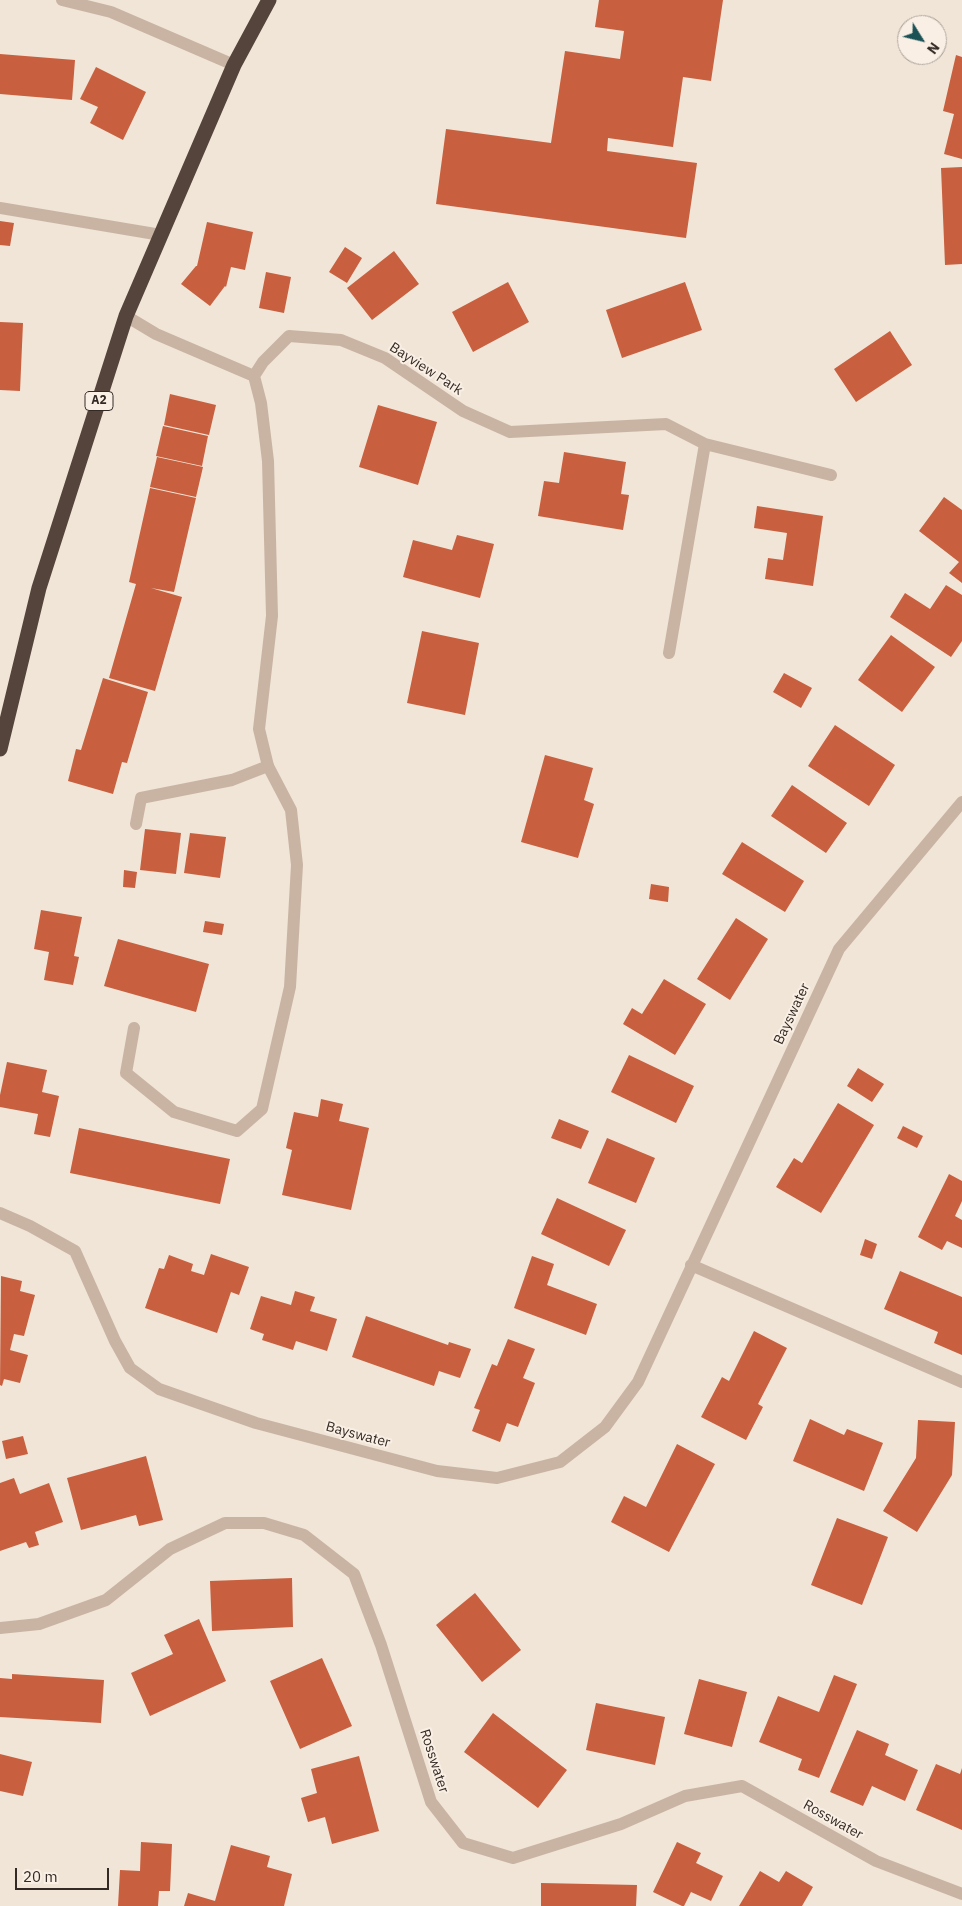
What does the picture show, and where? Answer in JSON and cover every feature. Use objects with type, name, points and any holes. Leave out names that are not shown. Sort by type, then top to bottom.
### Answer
[{"type":"highway","name":"A2","points":[[0,749],[39,588],[126,316],[234,65],[269,0]]},
{"type":"street","points":[[62,0],[111,12],[234,65]]},
{"type":"street","points":[[0,208],[161,235]]},
{"type":"street","points":[[126,316],[156,334],[254,376],[262,403],[268,461],[272,616],[259,729],[268,766],[291,810],[297,865],[290,987],[262,1109],[237,1131],[174,1112],[126,1073],[134,1028]]},
{"type":"street","name":"Bayview Park","points":[[254,376],[263,362],[289,336],[341,340],[385,358],[463,411],[510,432],[666,424],[705,444],[831,475]]},
{"type":"street","points":[[669,653],[705,444]]},
{"type":"street","points":[[136,824],[141,798],[232,780],[268,766]]},
{"type":"street","name":"Bayswater","points":[[0,1213],[30,1226],[75,1251],[115,1340],[130,1368],[159,1390],[256,1423],[437,1471],[497,1478],[560,1462],[605,1427],[638,1382],[840,949],[962,802]]},
{"type":"street","points":[[691,1265],[962,1382]]},
{"type":"street","name":"Rosswater","points":[[0,1628],[39,1624],[106,1600],[170,1549],[225,1523],[264,1523],[304,1534],[354,1574],[381,1645],[431,1802],[463,1843],[513,1858],[621,1824],[685,1796],[742,1786],[876,1861],[962,1894]]},
{"type":"building","points":[[599,0],[723,0],[711,81],[683,77],[673,147],[608,138],[607,151],[697,163],[686,238],[436,204],[446,129],[551,143],[565,51],[620,59],[624,31],[595,27]]},
{"type":"building","points":[[0,54],[75,60],[72,100],[0,94]]},
{"type":"building","points":[[956,55],[962,57],[962,159],[944,154],[954,114],[943,111]]},
{"type":"building","points":[[96,67],[146,92],[123,140],[90,123],[98,107],[80,99]]},
{"type":"building","points":[[962,167],[962,264],[945,265],[941,168]]},
{"type":"building","points":[[0,221],[14,223],[10,246],[0,245]]},
{"type":"building","points":[[207,222],[253,232],[245,270],[231,267],[226,287],[210,306],[181,284],[197,266]]},
{"type":"building","points":[[345,247],[362,258],[347,283],[329,272]]},
{"type":"building","points":[[394,251],[419,284],[372,320],[347,288]]},
{"type":"building","points":[[266,272],[291,277],[284,313],[259,308]]},
{"type":"building","points":[[508,282],[529,322],[473,352],[452,312]]},
{"type":"building","points":[[685,282],[702,330],[622,358],[606,310]]},
{"type":"building","points":[[0,322],[23,323],[20,391],[0,390]]},
{"type":"building","points":[[890,331],[912,365],[856,402],[834,369]]},
{"type":"building","points":[[170,394],[216,405],[209,435],[164,425]]},
{"type":"building","points":[[378,405],[437,422],[418,485],[359,467]]},
{"type":"building","points":[[163,426],[208,436],[202,466],[156,456]]},
{"type":"building","points":[[564,452],[626,462],[621,494],[629,495],[623,530],[538,516],[544,481],[559,483]]},
{"type":"building","points":[[157,457],[203,467],[196,497],[150,487]]},
{"type":"building","points":[[150,488],[196,498],[174,592],[151,588],[182,597],[155,691],[109,678],[136,584],[129,582]]},
{"type":"building","points":[[944,497],[962,510],[962,583],[949,573],[959,562],[919,531]]},
{"type":"building","points":[[757,506],[823,516],[813,586],[765,579],[768,558],[783,560],[787,533],[754,528]]},
{"type":"building","points":[[457,535],[494,544],[480,598],[403,577],[413,540],[452,550]]},
{"type":"building","points":[[946,585],[962,595],[962,641],[951,657],[890,617],[905,593],[930,609]]},
{"type":"building","points":[[422,631],[479,643],[465,715],[407,703]]},
{"type":"building","points":[[891,635],[935,667],[902,712],[858,680]]},
{"type":"building","points":[[784,673],[812,688],[801,708],[773,692]]},
{"type":"building","points":[[103,678],[148,692],[127,763],[122,762],[113,794],[68,781],[76,749],[81,750]]},
{"type":"building","points":[[835,725],[895,765],[869,806],[808,766]]},
{"type":"building","points":[[545,755],[593,768],[584,800],[594,804],[578,858],[521,842]]},
{"type":"building","points":[[792,785],[847,823],[826,853],[771,816]]},
{"type":"building","points":[[145,829],[181,833],[176,874],[140,870]]},
{"type":"building","points":[[190,833],[226,837],[220,878],[184,873]]},
{"type":"building","points":[[742,842],[804,881],[785,912],[722,874]]},
{"type":"building","points":[[124,870],[137,872],[135,888],[123,887]]},
{"type":"building","points":[[651,884],[669,887],[668,902],[649,899]]},
{"type":"building","points":[[41,910],[82,917],[74,956],[79,957],[73,985],[44,980],[49,952],[34,949]]},
{"type":"building","points":[[736,918],[768,939],[730,1000],[697,979]]},
{"type":"building","points":[[205,921],[224,924],[222,935],[203,932]]},
{"type":"building","points":[[118,939],[209,964],[196,1012],[104,986]]},
{"type":"building","points":[[664,979],[706,1004],[675,1055],[623,1024],[632,1008],[642,1014]]},
{"type":"building","points":[[629,1055],[694,1086],[676,1123],[611,1092]]},
{"type":"building","points":[[7,1062],[47,1070],[42,1092],[59,1096],[50,1137],[34,1134],[38,1114],[0,1107],[0,1095]]},
{"type":"building","points":[[858,1068],[884,1084],[872,1102],[847,1086]]},
{"type":"building","points":[[321,1099],[343,1104],[339,1121],[369,1128],[351,1210],[282,1195],[292,1150],[286,1148],[294,1112],[318,1117]]},
{"type":"building","points":[[838,1103],[874,1125],[821,1213],[776,1187],[794,1158],[802,1163]]},
{"type":"building","points":[[559,1119],[589,1131],[581,1149],[551,1138]]},
{"type":"building","points":[[903,1126],[923,1136],[917,1148],[897,1138]]},
{"type":"building","points":[[79,1128],[230,1159],[220,1204],[70,1173]]},
{"type":"building","points":[[607,1138],[655,1158],[636,1203],[588,1183]]},
{"type":"building","points":[[949,1174],[962,1181],[962,1201],[955,1216],[962,1220],[962,1248],[947,1241],[942,1250],[918,1237]]},
{"type":"building","points":[[557,1198],[626,1230],[609,1266],[541,1234]]},
{"type":"building","points":[[865,1239],[877,1244],[872,1259],[860,1255]]},
{"type":"building","points":[[211,1254],[249,1267],[239,1295],[231,1292],[217,1333],[145,1308],[159,1268],[164,1269],[169,1255],[193,1264],[191,1271],[204,1275]]},
{"type":"building","points":[[532,1256],[554,1264],[547,1285],[597,1304],[586,1335],[514,1308]]},
{"type":"building","points":[[900,1271],[962,1297],[962,1355],[934,1343],[938,1332],[884,1309]]},
{"type":"building","points":[[1,1276],[22,1281],[20,1291],[35,1295],[24,1336],[14,1334],[10,1350],[28,1355],[20,1383],[4,1379],[2,1386],[0,1385]]},
{"type":"building","points":[[295,1291],[315,1297],[310,1311],[337,1319],[327,1351],[296,1341],[293,1350],[262,1340],[264,1334],[250,1329],[261,1296],[291,1305]]},
{"type":"building","points":[[366,1316],[448,1345],[449,1342],[471,1349],[460,1378],[439,1371],[434,1386],[352,1357]]},
{"type":"building","points":[[754,1331],[787,1348],[758,1404],[763,1407],[746,1440],[701,1417],[722,1377],[729,1381]]},
{"type":"building","points":[[508,1339],[535,1349],[523,1378],[535,1383],[518,1427],[507,1423],[500,1442],[472,1431],[480,1410],[474,1408],[492,1364],[497,1366]]},
{"type":"building","points":[[810,1419],[844,1435],[847,1429],[883,1443],[864,1491],[793,1461]]},
{"type":"building","points":[[918,1420],[955,1422],[952,1475],[917,1532],[883,1511],[916,1458]]},
{"type":"building","points":[[23,1436],[28,1454],[6,1459],[2,1441]]},
{"type":"building","points":[[677,1444],[715,1464],[669,1552],[611,1522],[624,1496],[646,1507]]},
{"type":"building","points":[[146,1456],[163,1520],[139,1526],[136,1515],[81,1530],[67,1478]]},
{"type":"building","points":[[14,1478],[20,1494],[49,1483],[63,1522],[35,1532],[39,1545],[29,1548],[26,1542],[0,1551],[0,1483]]},
{"type":"building","points":[[837,1518],[888,1537],[862,1605],[811,1585]]},
{"type":"building","points":[[292,1578],[293,1627],[212,1631],[210,1581]]},
{"type":"building","points":[[475,1593],[521,1650],[482,1682],[436,1625]]},
{"type":"building","points":[[199,1619],[226,1681],[150,1716],[131,1673],[173,1654],[164,1635]]},
{"type":"building","points":[[322,1658],[352,1726],[300,1749],[270,1681]]},
{"type":"building","points":[[12,1674],[104,1680],[101,1723],[0,1717],[0,1678],[12,1679]]},
{"type":"building","points":[[834,1675],[857,1684],[819,1778],[798,1770],[802,1759],[759,1742],[778,1696],[819,1712]]},
{"type":"building","points":[[699,1679],[747,1692],[732,1747],[684,1734]]},
{"type":"building","points":[[596,1703],[665,1717],[655,1765],[586,1750]]},
{"type":"building","points":[[493,1713],[567,1770],[538,1808],[464,1752]]},
{"type":"building","points":[[857,1730],[889,1744],[885,1755],[918,1770],[905,1801],[872,1786],[863,1806],[830,1792]]},
{"type":"building","points":[[0,1754],[32,1762],[23,1796],[0,1791]]},
{"type":"building","points":[[359,1756],[379,1831],[332,1844],[325,1817],[308,1822],[301,1798],[317,1793],[311,1769]]},
{"type":"building","points":[[936,1764],[960,1774],[962,1768],[962,1830],[916,1810]]},
{"type":"building","points":[[141,1842],[172,1844],[170,1891],[159,1891],[158,1906],[118,1906],[120,1870],[140,1871]]},
{"type":"building","points":[[677,1842],[701,1853],[696,1863],[723,1876],[711,1901],[691,1892],[684,1906],[682,1906],[653,1892]]},
{"type":"building","points":[[231,1845],[270,1856],[267,1867],[292,1874],[284,1906],[184,1906],[188,1893],[215,1901]]},
{"type":"building","points":[[760,1871],[779,1882],[786,1871],[813,1887],[802,1906],[739,1906]]},
{"type":"building","points":[[541,1883],[637,1885],[636,1906],[541,1906]]}]
